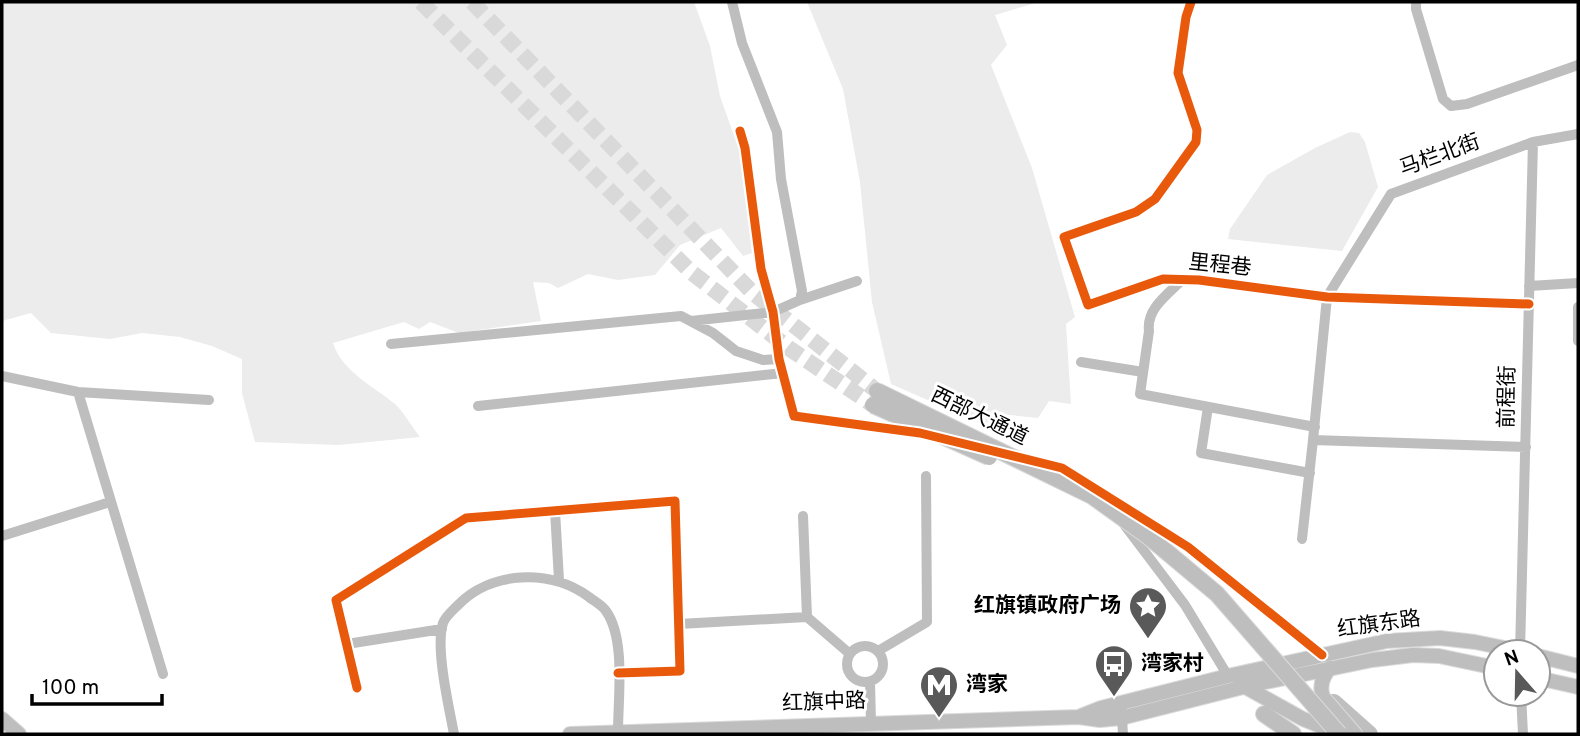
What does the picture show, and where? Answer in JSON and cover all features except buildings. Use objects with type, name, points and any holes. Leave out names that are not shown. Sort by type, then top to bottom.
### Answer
[{"type":"highway","name":"西部大通道","points":[[1329,734],[1211,600],[1122,526],[1088,502],[875,398],[1092,496],[1149,537],[1217,594],[1340,734]]},
{"type":"highway","points":[[1264,714],[1293,734]]},
{"type":"main road","name":"红旗东路","points":[[1241,682],[1318,656],[1410,638],[1440,638],[1482,643]]},
{"type":"main road","name":"红旗东路","points":[[1241,682],[1413,655],[1451,658],[1482,665]]},
{"type":"main road","points":[[1552,660],[1578,666]]},
{"type":"main road","points":[[1330,668],[1321,681],[1320,691],[1328,706],[1354,734]]},
{"type":"main road","points":[[1552,681],[1578,687]]},
{"type":"main road","points":[[1241,682],[1294,714],[1340,734]]},
{"type":"main road","points":[[1241,682],[1264,714],[1284,734]]},
{"type":"main road","name":"红旗中路","points":[[570,734],[764,730],[871,723],[1079,717],[1100,720],[1121,711],[1241,682]]},
{"type":"main road","points":[[2,719],[19,734]]},
{"type":"street","points":[[732,2],[742,43],[777,132],[781,179],[802,291],[800,300]]},
{"type":"street","name":"里程巷","points":[[1191,2],[1186,17],[1178,73],[1197,130],[1196,142],[1155,199],[1136,212],[1064,237],[1088,304],[1163,279],[1199,280],[1327,297],[1529,304]]},
{"type":"street","points":[[1416,2],[1443,99],[1451,106],[1467,104],[1578,65]]},
{"type":"street","points":[[740,131],[761,269],[773,313],[779,359],[794,415],[920,433],[1062,468],[1188,547],[1318,656]]},
{"type":"street","name":"马栏北街","points":[[1327,297],[1391,194],[1532,142],[1578,134]]},
{"type":"street","name":"前程街","points":[[1522,638],[1532,142]]},
{"type":"street","points":[[1182,280],[1155,307],[1148,320],[1149,331],[1140,394],[1315,427]]},
{"type":"street","points":[[691,321],[773,313],[800,300],[857,281]]},
{"type":"street","points":[[1529,286],[1578,283]]},
{"type":"street","points":[[1302,539],[1327,297]]},
{"type":"street","points":[[1578,307],[1578,341]]},
{"type":"street","points":[[391,344],[681,316],[713,332],[736,351],[763,360],[779,359]]},
{"type":"street","points":[[1081,362],[1143,372]]},
{"type":"street","points":[[478,406],[783,373]]},
{"type":"street","points":[[2,376],[78,392],[209,400]]},
{"type":"street","points":[[78,392],[163,674]]},
{"type":"street","points":[[1208,407],[1201,453],[1310,473]]},
{"type":"street","points":[[1313,440],[1526,447]]},
{"type":"street","points":[[878,651],[927,622],[926,476]]},
{"type":"street","points":[[1098,490],[1241,682]]},
{"type":"street","points":[[357,688],[336,600],[466,518],[675,501],[680,671],[618,673]]},
{"type":"street","points":[[2,536],[110,502]]},
{"type":"street","points":[[555,511],[559,580]]},
{"type":"street","points":[[803,516],[807,617]]},
{"type":"street","points":[[454,734],[440,645],[443,621],[466,596],[497,582],[535,576],[559,580],[580,590],[605,609],[618,640],[618,732]]},
{"type":"street","points":[[679,624],[807,617],[850,654]]},
{"type":"street","points":[[347,644],[442,629]]},
{"type":"street","points":[[858,647],[878,651],[884,663],[876,679],[870,682],[857,681],[848,672],[846,666],[850,654],[858,647]]},
{"type":"street","points":[[870,682],[871,723]]},
{"type":"street","points":[[1522,708],[1523,734]]},
{"type":"street","points":[[1121,711],[1123,734]]},
{"type":"shaded area","points":[[2,2],[694,2],[710,46],[720,96],[739,150],[752,253],[743,256],[721,228],[680,245],[655,275],[618,280],[588,274],[558,288],[549,283],[533,282],[541,321],[459,333],[430,322],[419,329],[404,322],[333,343],[344,363],[396,405],[420,437],[339,445],[255,442],[242,393],[242,359],[212,346],[180,337],[142,333],[110,339],[51,333],[31,313],[2,321]]},
{"type":"shaded area","points":[[807,2],[1039,2],[995,15],[1007,45],[991,65],[1032,168],[1075,317],[1066,324],[1071,404],[1049,401],[1038,418],[1010,415],[982,424],[891,384],[872,302],[860,182],[843,89]]},
{"type":"shaded area","points":[[1350,132],[1359,133],[1365,142],[1378,187],[1342,251],[1228,239],[1230,229],[1267,175]]},
{"type":"waterway","points":[[1329,702],[1334,702],[1370,734]]},
{"type":"tunnel","points":[[421,2],[691,272],[790,349],[873,405]]},
{"type":"tunnel","points":[[472,2],[753,293],[877,391]]},
{"type":"cycle path","points":[[1191,2],[1186,17],[1178,73],[1197,130],[1196,142],[1155,199],[1136,212],[1064,237],[1088,305],[1163,279],[1199,280],[1327,297],[1529,304]]},
{"type":"cycle path","points":[[740,131],[745,148],[761,269],[773,312],[779,359],[794,416],[920,433],[1062,468],[1188,547],[1322,655]]},
{"type":"cycle path","points":[[357,688],[336,600],[466,518],[675,501],[680,671],[618,673]]},
{"type":"place","name":"红旗镇政府广场","points":[[1148,640]]},
{"type":"place","name":"湾家村","points":[[1114,698]]},
{"type":"place","name":"湾家","points":[[939,719]]}]
